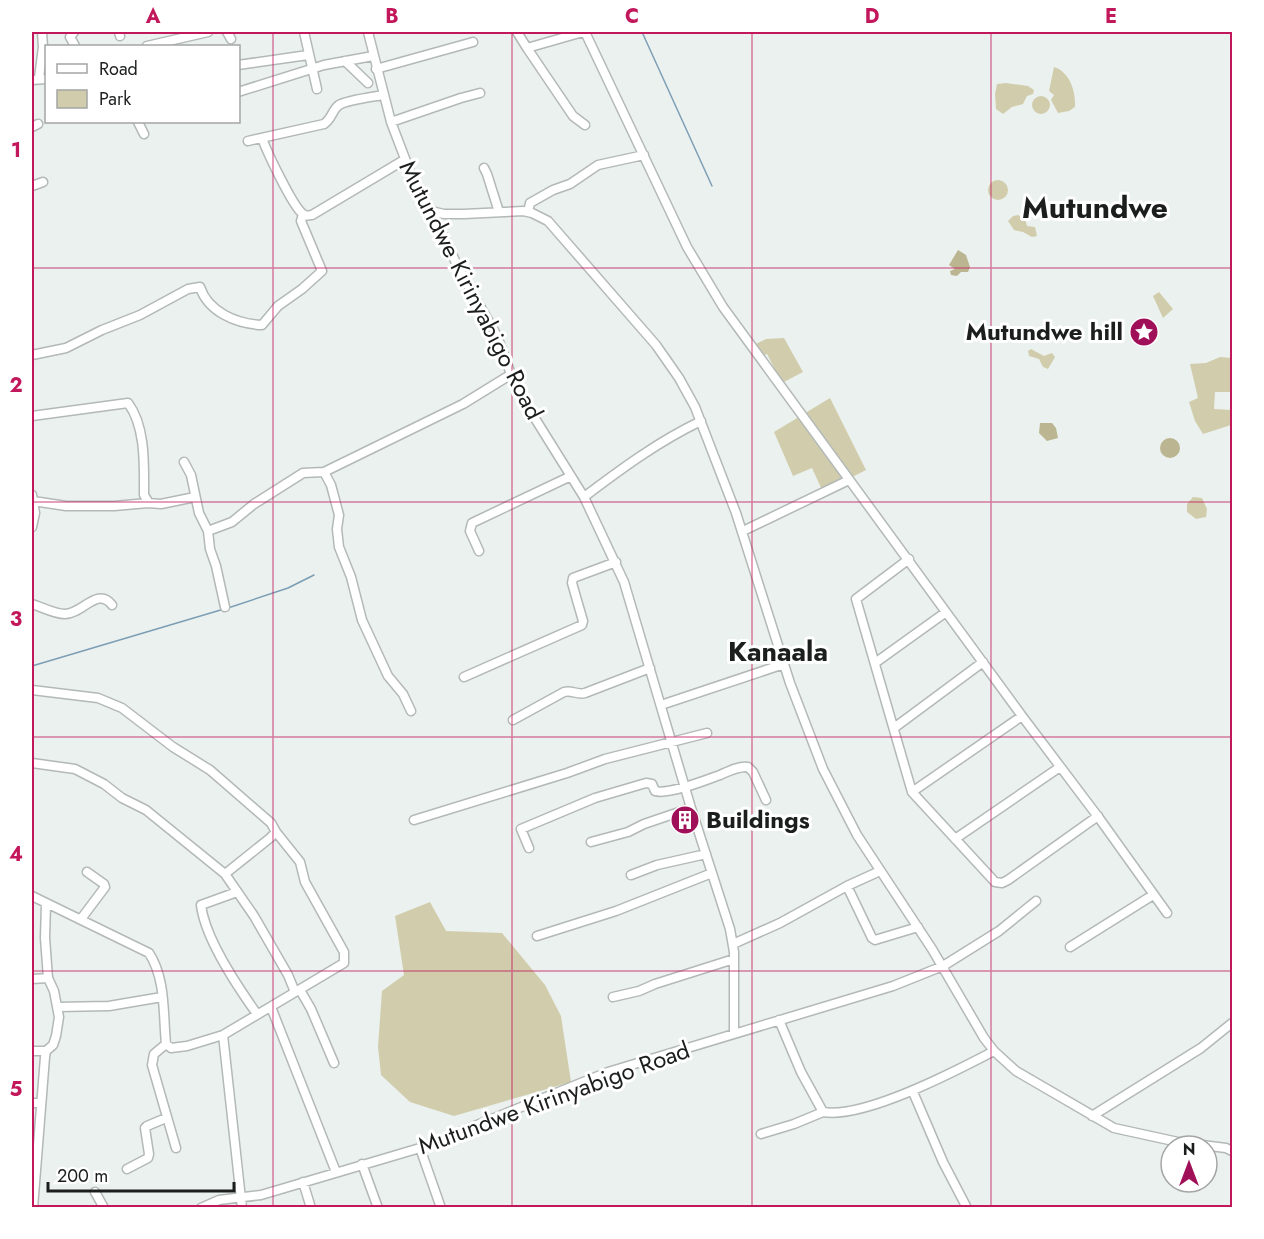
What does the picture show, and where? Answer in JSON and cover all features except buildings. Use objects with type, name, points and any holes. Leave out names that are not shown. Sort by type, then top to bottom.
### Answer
[{"type":"street","points":[[39,79],[43,47],[42,32]]},
{"type":"street","points":[[74,32],[70,37],[74,45]]},
{"type":"street","points":[[151,45],[208,32]]},
{"type":"street","points":[[304,32],[317,89]]},
{"type":"street","name":"Mutundwe Kirinyabigo Road","points":[[201,1208],[219,1200],[261,1195],[420,1148],[608,1072],[734,1033],[733,944],[624,582],[584,497],[516,388],[497,336],[460,271],[404,160],[383,95],[368,32]]},
{"type":"street","points":[[517,32],[573,116],[585,125]]},
{"type":"street","points":[[527,48],[584,32],[687,247],[723,307],[1167,913]]},
{"type":"street","points":[[376,69],[473,42]]},
{"type":"street","points":[[240,65],[308,55]]},
{"type":"street","points":[[240,91],[311,69],[373,56]]},
{"type":"street","points":[[345,61],[368,83]]},
{"type":"street","points":[[391,122],[480,93]]},
{"type":"street","points":[[248,141],[324,124],[342,103],[383,95]]},
{"type":"street","points":[[138,123],[144,134]]},
{"type":"street","points":[[262,138],[273,165],[306,216],[312,215],[404,160]]},
{"type":"street","points":[[528,212],[530,203],[553,190],[570,184],[598,165],[644,156]]},
{"type":"street","points":[[484,168],[498,212]]},
{"type":"street","points":[[32,186],[43,182]]},
{"type":"street","points":[[431,211],[444,214],[528,212],[548,221],[656,345],[679,378],[701,421],[742,531],[799,711],[824,769],[857,835],[943,966],[984,1038],[994,1051],[1017,1071],[1092,1116],[1121,1130],[1233,1151]]},
{"type":"street","points":[[32,355],[66,348],[140,315],[188,289],[200,287],[203,296],[217,311],[250,325],[262,325],[278,306],[322,271],[301,221],[303,214]]},
{"type":"street","points":[[208,531],[232,522],[254,504],[303,473],[324,472],[464,404],[510,375]]},
{"type":"street","points":[[32,416],[129,403],[136,414],[142,436],[144,495],[149,503]]},
{"type":"street","points":[[584,497],[680,431],[701,421]]},
{"type":"street","points":[[184,462],[191,475],[199,513],[208,531],[210,549],[225,607]]},
{"type":"street","points":[[324,472],[332,485],[339,515],[337,529],[339,547],[351,577],[362,620],[388,676],[403,694],[411,711]]},
{"type":"street","points":[[479,551],[470,531],[472,523],[571,476]]},
{"type":"street","points":[[742,531],[849,480]]},
{"type":"street","points":[[32,527],[34,521],[32,498],[66,506],[122,506],[161,504],[195,497]]},
{"type":"street","points":[[909,559],[856,599],[912,792],[999,884],[1098,816]]},
{"type":"street","points":[[464,677],[582,625],[583,621],[572,583],[573,578],[616,562]]},
{"type":"street","points":[[32,604],[61,614],[73,612],[103,597],[107,598],[112,605]]},
{"type":"street","points":[[875,663],[946,612]]},
{"type":"street","points":[[894,728],[983,662]]},
{"type":"street","points":[[661,705],[784,664]]},
{"type":"street","points":[[513,720],[564,692],[585,693],[650,668]]},
{"type":"street","points":[[32,690],[98,698],[122,708],[173,747],[210,770],[271,823],[300,862],[305,882],[339,943],[345,959],[340,967],[223,1035],[187,1046],[171,1047],[166,1044]]},
{"type":"street","points":[[912,792],[1022,716]]},
{"type":"street","points":[[414,820],[605,759],[707,734]]},
{"type":"street","points":[[32,763],[75,769],[96,779],[122,798],[146,810],[225,874],[266,936],[297,991],[311,1009],[334,1063]]},
{"type":"street","points":[[529,848],[521,829],[572,806],[646,783],[652,784],[658,793],[736,768],[748,767],[753,772],[766,800]]},
{"type":"street","points":[[955,839],[1060,767]]},
{"type":"street","points":[[591,842],[628,832],[691,808]]},
{"type":"street","points":[[225,874],[261,848],[276,832]]},
{"type":"street","points":[[631,875],[657,865],[705,854]]},
{"type":"street","points":[[733,944],[780,923],[847,886],[880,871]]},
{"type":"street","points":[[81,920],[105,887],[87,872]]},
{"type":"street","points":[[537,936],[616,911],[712,873]]},
{"type":"street","points":[[847,886],[873,939],[918,927]]},
{"type":"street","points":[[237,892],[201,905],[202,916],[215,946],[257,1014]]},
{"type":"street","points":[[1070,947],[1154,895]]},
{"type":"street","points":[[32,896],[149,953],[156,964],[162,997],[166,1044]]},
{"type":"street","points":[[734,1033],[893,986],[943,966],[999,931],[1036,902]]},
{"type":"street","points":[[33,1208],[36,1103],[46,1051],[53,1045],[59,1026],[54,991],[48,978],[45,938],[46,904]]},
{"type":"street","points":[[613,997],[639,992],[655,984],[734,959]]},
{"type":"street","points":[[32,979],[48,978]]},
{"type":"street","points":[[57,1007],[109,1006],[162,997]]},
{"type":"street","points":[[271,1007],[336,1172]]},
{"type":"street","points":[[779,1020],[801,1072],[823,1112]]},
{"type":"street","points":[[1092,1116],[1201,1047],[1233,1023]]},
{"type":"street","points":[[223,1035],[242,1208]]},
{"type":"street","points":[[166,1044],[154,1054],[152,1065],[176,1148]]},
{"type":"street","points":[[32,1051],[46,1051]]},
{"type":"street","points":[[761,1134],[823,1112],[845,1112],[913,1092],[994,1051]]},
{"type":"street","points":[[913,1092],[964,1206]]},
{"type":"street","points":[[127,1169],[148,1158],[145,1128],[166,1118]]},
{"type":"street","points":[[420,1148],[441,1208]]},
{"type":"street","points":[[362,1164],[378,1208]]},
{"type":"street","points":[[303,1182],[311,1208]]},
{"type":"street","points":[[95,1192],[104,1208]]},
{"type":"green space","points":[[1054,67],[1064,73],[1071,83],[1075,107],[1069,111],[1058,113],[1051,100],[1054,95],[1049,91]]},
{"type":"green space","points":[[997,84],[1028,86],[1034,90],[1023,104],[1012,107],[1003,114],[996,109],[995,94]]},
{"type":"green space","points":[[1041,96],[1047,99],[1050,105],[1047,111],[1041,114],[1035,111],[1032,105],[1035,99]]},
{"type":"green space","points":[[994,180],[1002,180],[1008,186],[1008,194],[1002,200],[994,200],[988,194],[988,186]]},
{"type":"green space","points":[[1018,215],[1025,219],[1027,226],[1035,227],[1037,236],[1032,237],[1014,230],[1008,221]]},
{"type":"green space","points":[[1159,292],[1173,309],[1163,318],[1153,296]]},
{"type":"green space","points":[[784,338],[803,372],[782,383],[767,354],[755,359],[750,347],[766,339]]},
{"type":"green space","points":[[1031,349],[1044,356],[1052,353],[1055,357],[1048,369],[1043,367],[1039,359],[1029,356],[1028,351]]},
{"type":"green space","points":[[1220,357],[1232,358],[1232,392],[1215,392],[1214,409],[1232,410],[1231,425],[1203,434],[1195,421],[1189,402],[1198,398],[1190,364],[1206,363]]},
{"type":"green space","points":[[830,398],[866,470],[823,492],[812,468],[793,476],[774,432]]},
{"type":"green space","points":[[1193,497],[1202,498],[1207,509],[1206,517],[1196,519],[1187,512],[1187,504]]},
{"type":"green space","points":[[430,902],[446,931],[502,933],[545,985],[561,1016],[571,1082],[454,1116],[410,1102],[381,1075],[378,1047],[382,991],[404,975],[395,916]]},
{"type":"shaded area","points":[[958,250],[966,255],[970,267],[968,272],[961,272],[957,276],[951,275],[950,271],[955,269],[949,265]]},
{"type":"shaded area","points":[[1040,423],[1052,423],[1056,428],[1058,438],[1047,441],[1039,433]]},
{"type":"shaded area","points":[[1170,438],[1177,441],[1180,448],[1177,455],[1170,458],[1163,455],[1160,448],[1163,441]]},
{"type":"waterway","points":[[642,32],[712,186]]},
{"type":"waterway","points":[[228,608],[288,588],[314,575]]},
{"type":"waterway","points":[[32,666],[224,609]]},
{"type":"place","name":"Mutundwe hill","points":[[1144,332]]},
{"type":"place","name":"Buildings","points":[[685,820]]},
{"type":"district","name":"Mutundwe","points":[[1095,208]]},
{"type":"district","name":"Kanaala","points":[[778,652]]}]
